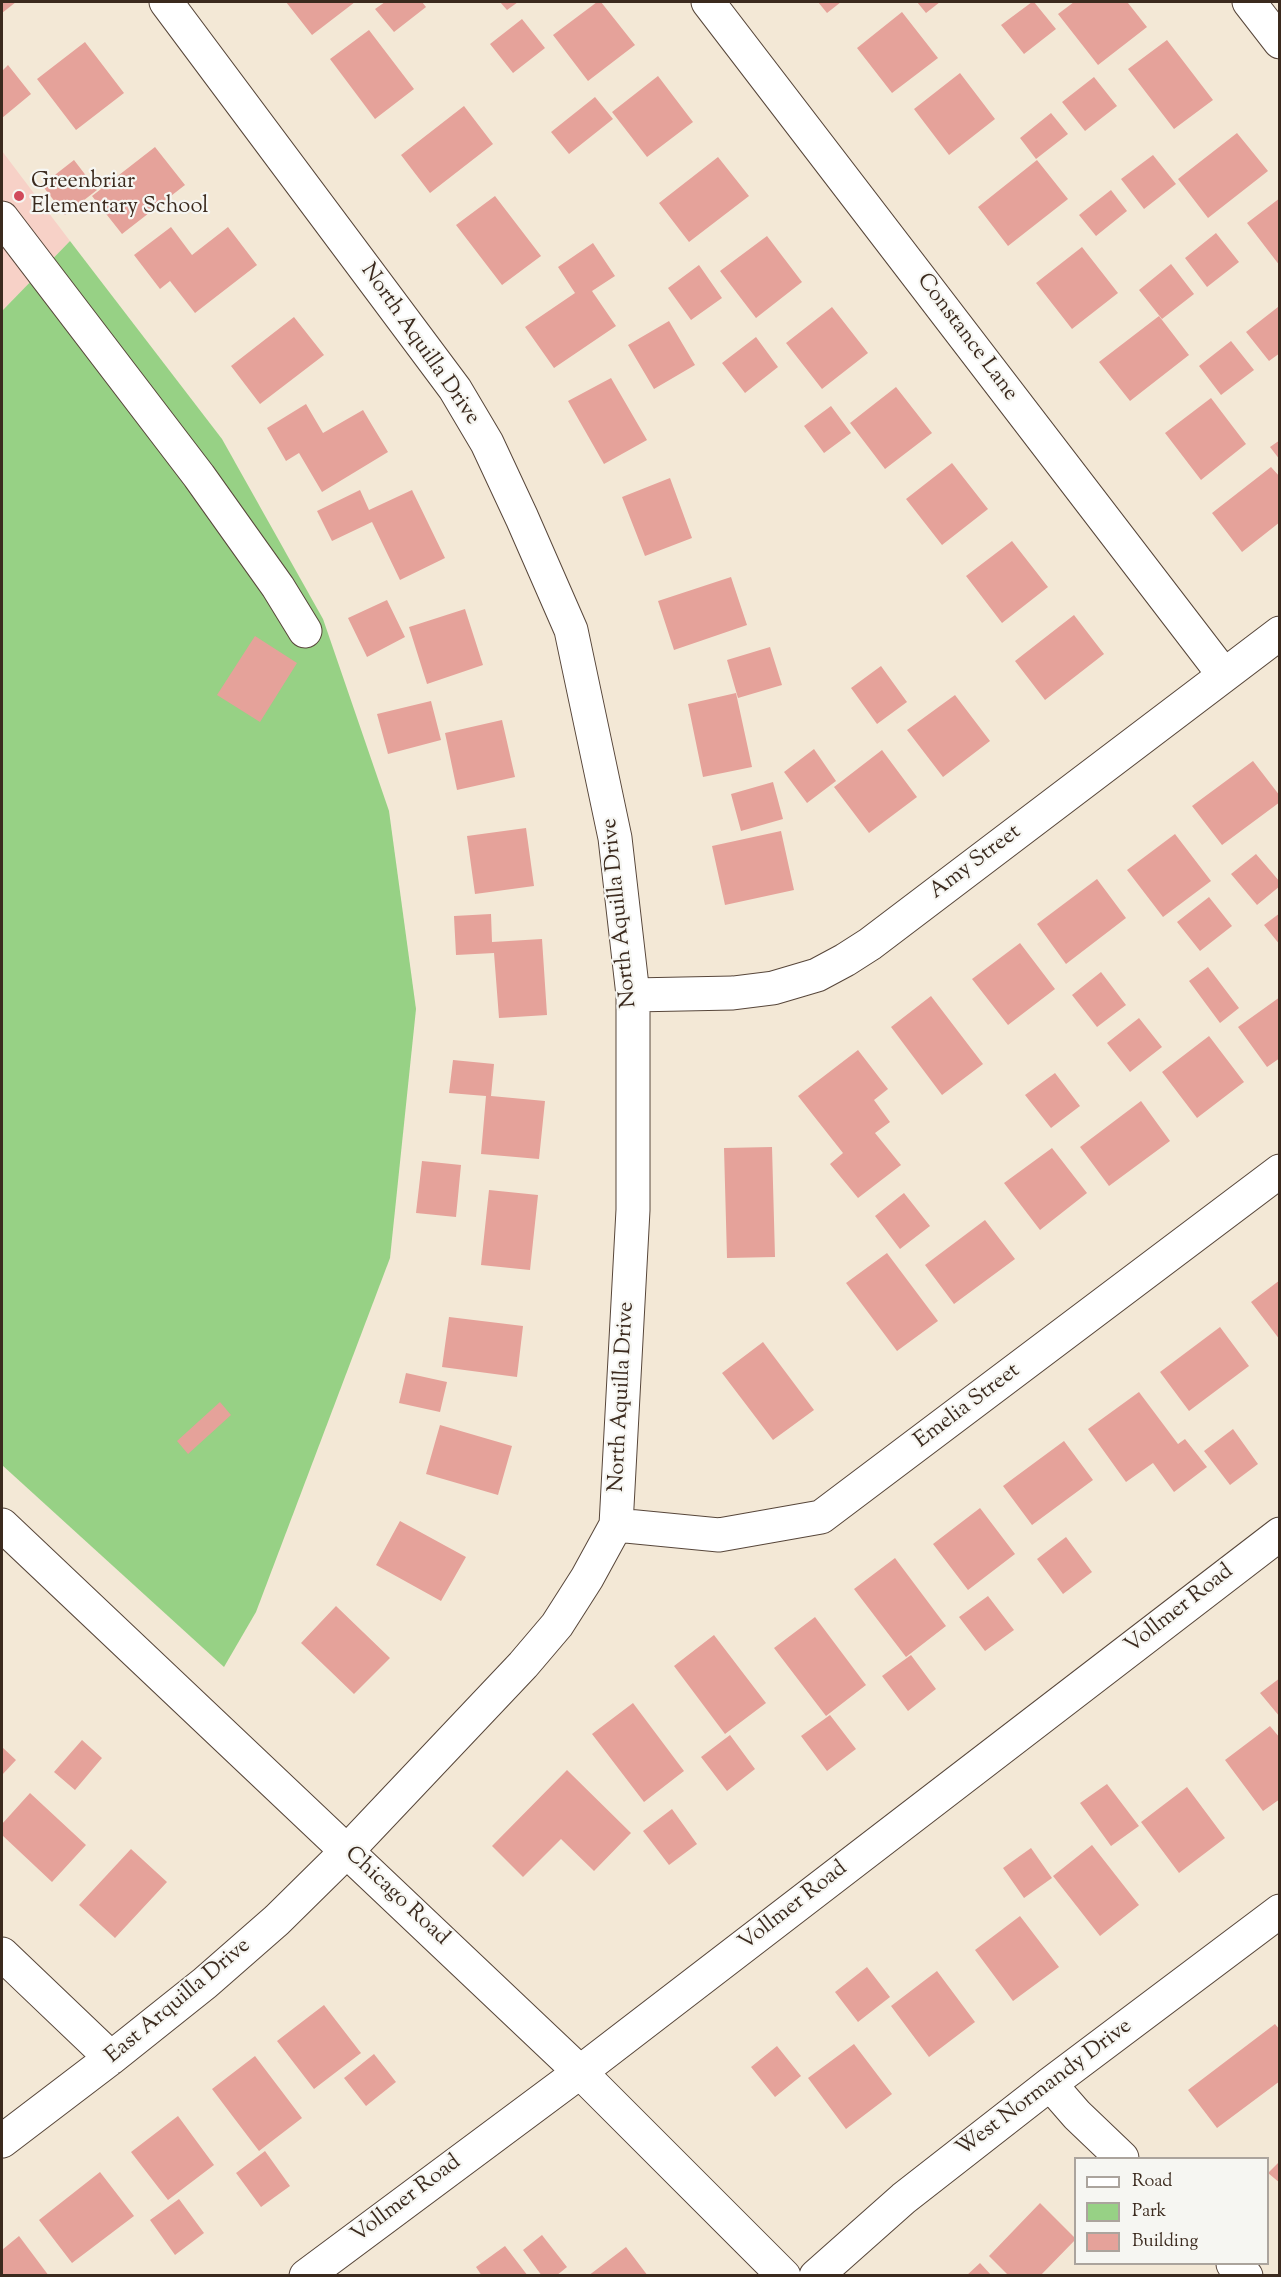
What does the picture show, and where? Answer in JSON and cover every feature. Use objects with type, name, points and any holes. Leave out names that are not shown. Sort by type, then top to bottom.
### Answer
[{"type":"street","name":"North Aquilla Drive","points":[[166,2],[455,389],[487,443],[571,630],[615,838],[633,995],[633,1210],[616,1525],[587,1578],[557,1624],[523,1665],[347,1851]]},
{"type":"street","name":"Constance Lane","points":[[708,2],[1224,675]]},
{"type":"street","points":[[1249,2],[1280,42]]},
{"type":"street","points":[[2,218],[199,476],[278,587],[305,632]]},
{"type":"street","name":"Amy Street","points":[[633,995],[733,993],[773,988],[817,975],[836,965],[870,944],[1280,633]]},
{"type":"street","name":"Emelia Street","points":[[616,1525],[719,1535],[821,1517],[1280,1171]]},
{"type":"street","name":"Chicago Road","points":[[2,1525],[580,2072],[784,2276]]},
{"type":"street","name":"Vollmer Road","points":[[306,2276],[580,2072],[1280,1534]]},
{"type":"street","name":"East Arquilla Drive","points":[[2,2141],[204,1983],[277,1920],[347,1851]]},
{"type":"street","name":"West Normandy Drive","points":[[816,2276],[904,2198],[1050,2084],[1280,1911]]},
{"type":"street","points":[[2,1954],[111,2058]]},
{"type":"street","points":[[1050,2084],[1077,2115],[1121,2157]]},
{"type":"street","points":[[1234,2265],[1246,2276]]},
{"type":"shaded area","name":"Greenbriar Elementary School","points":[[2,151],[70,241],[2,311]]},
{"type":"green space","points":[[70,241],[222,439],[323,619],[389,811],[416,1009],[390,1258],[256,1612],[224,1667],[2,1465],[2,311]]},
{"type":"building","points":[[2,2],[16,2],[2,13]]},
{"type":"building","points":[[286,2],[355,2],[312,35]]},
{"type":"building","points":[[385,2],[422,2],[426,7],[394,32],[375,9]]},
{"type":"building","points":[[500,2],[518,2],[507,10]]},
{"type":"building","points":[[597,2],[601,2],[635,45],[588,81],[553,35]]},
{"type":"building","points":[[818,2],[841,2],[827,13]]},
{"type":"building","points":[[917,2],[940,2],[926,13]]},
{"type":"building","points":[[1032,2],[1056,29],[1024,54],[1001,25]]},
{"type":"building","points":[[1074,2],[1130,2],[1128,3],[1147,27],[1098,65],[1058,14]]},
{"type":"building","points":[[902,12],[938,58],[892,93],[857,48]]},
{"type":"building","points":[[522,19],[545,48],[513,73],[490,44]]},
{"type":"building","points":[[369,30],[414,89],[375,119],[330,59]]},
{"type":"building","points":[[1167,40],[1213,100],[1174,129],[1128,69]]},
{"type":"building","points":[[85,42],[124,93],[76,130],[37,79]]},
{"type":"building","points":[[8,65],[31,94],[2,118],[2,71]]},
{"type":"building","points":[[960,73],[995,119],[949,155],[914,109]]},
{"type":"building","points":[[658,76],[693,122],[647,157],[612,112]]},
{"type":"building","points":[[1094,77],[1117,106],[1085,131],[1062,102]]},
{"type":"building","points":[[595,97],[613,119],[569,154],[551,132]]},
{"type":"building","points":[[464,106],[493,144],[430,193],[401,155]]},
{"type":"building","points":[[1051,113],[1068,134],[1036,159],[1020,138]]},
{"type":"building","points":[[1237,133],[1268,171],[1208,218],[1178,179]]},
{"type":"building","points":[[155,147],[185,185],[122,234],[92,196]]},
{"type":"building","points":[[1153,155],[1176,184],[1144,209],[1121,179]]},
{"type":"building","points":[[718,157],[749,196],[689,242],[659,203]]},
{"type":"building","points":[[74,160],[97,190],[65,215],[42,185]]},
{"type":"building","points":[[1037,160],[1068,199],[1008,246],[978,207]]},
{"type":"building","points":[[1111,190],[1127,211],[1096,236],[1079,215]]},
{"type":"building","points":[[495,196],[541,256],[502,285],[456,225]]},
{"type":"building","points":[[1280,198],[1280,266],[1247,223]]},
{"type":"building","points":[[171,227],[192,255],[228,227],[257,265],[195,313],[170,281],[160,289],[134,255]]},
{"type":"building","points":[[1216,233],[1239,262],[1207,287],[1185,258]]},
{"type":"building","points":[[767,236],[802,282],[756,318],[720,271]]},
{"type":"building","points":[[593,243],[615,276],[592,291],[616,326],[554,368],[525,327],[575,293],[558,267]]},
{"type":"building","points":[[1082,247],[1118,293],[1072,329],[1036,283]]},
{"type":"building","points":[[1171,264],[1194,294],[1162,319],[1139,290]]},
{"type":"building","points":[[699,265],[722,298],[691,320],[668,288]]},
{"type":"building","points":[[832,307],[868,353],[822,389],[786,343]]},
{"type":"building","points":[[1278,307],[1280,353],[1269,361],[1246,332]]},
{"type":"building","points":[[1159,316],[1189,355],[1130,401],[1099,362]]},
{"type":"building","points":[[294,317],[324,355],[260,404],[231,366]]},
{"type":"building","points":[[669,321],[695,365],[654,389],[628,345]]},
{"type":"building","points":[[756,337],[778,367],[745,393],[722,363]]},
{"type":"building","points":[[1231,341],[1254,370],[1221,395],[1199,366]]},
{"type":"building","points":[[611,378],[647,440],[604,464],[568,401]]},
{"type":"building","points":[[896,387],[932,433],[885,469],[850,423]]},
{"type":"building","points":[[1211,398],[1246,444],[1201,480],[1165,433]]},
{"type":"building","points":[[306,404],[323,433],[363,410],[388,452],[322,492],[299,453],[286,461],[267,428]]},
{"type":"building","points":[[831,406],[851,433],[824,453],[804,426]]},
{"type":"building","points":[[1280,440],[1280,460],[1270,447]]},
{"type":"building","points":[[952,463],[988,509],[942,545],[906,499]]},
{"type":"building","points":[[1271,467],[1280,477],[1280,522],[1242,552],[1212,513]]},
{"type":"building","points":[[670,478],[692,538],[645,556],[622,497]]},
{"type":"building","points":[[360,490],[369,510],[412,490],[445,558],[400,580],[372,522],[332,541],[317,511]]},
{"type":"building","points":[[1012,541],[1048,587],[1002,623],[966,576]]},
{"type":"building","points":[[731,577],[747,625],[674,650],[658,601]]},
{"type":"building","points":[[387,600],[405,637],[367,657],[348,618]]},
{"type":"building","points":[[465,609],[483,665],[427,684],[409,627]]},
{"type":"building","points":[[1074,615],[1104,654],[1045,700],[1015,661]]},
{"type":"building","points":[[255,636],[297,663],[260,722],[217,695]]},
{"type":"building","points":[[770,647],[782,685],[738,698],[727,660]]},
{"type":"building","points":[[881,666],[907,702],[877,724],[851,688]]},
{"type":"building","points":[[736,693],[752,767],[703,777],[688,704]]},
{"type":"building","points":[[955,695],[990,741],[943,777],[907,730]]},
{"type":"building","points":[[431,701],[441,740],[388,754],[377,714]]},
{"type":"building","points":[[502,720],[515,777],[457,790],[445,733]]},
{"type":"building","points":[[814,749],[836,781],[807,803],[784,772]]},
{"type":"building","points":[[882,750],[917,797],[869,833],[834,787]]},
{"type":"building","points":[[1253,761],[1280,796],[1280,802],[1222,845],[1192,806]]},
{"type":"building","points":[[773,782],[783,819],[741,831],[731,794]]},
{"type":"building","points":[[526,828],[534,886],[475,894],[467,836]]},
{"type":"building","points":[[781,831],[794,890],[725,905],[712,846]]},
{"type":"building","points":[[1175,834],[1211,881],[1163,917],[1127,870]]},
{"type":"building","points":[[1256,854],[1280,882],[1280,886],[1257,905],[1231,874]]},
{"type":"building","points":[[1097,879],[1126,918],[1066,964],[1037,924]]},
{"type":"building","points":[[1209,897],[1232,926],[1200,951],[1177,922]]},
{"type":"building","points":[[1280,913],[1280,945],[1264,925]]},
{"type":"building","points":[[491,914],[492,942],[542,939],[547,1015],[499,1018],[494,953],[456,955],[454,916]]},
{"type":"building","points":[[1020,943],[1055,989],[1008,1025],[972,979]]},
{"type":"building","points":[[1208,967],[1239,1008],[1220,1023],[1189,981]]},
{"type":"building","points":[[1101,972],[1126,1005],[1097,1027],[1072,995]]},
{"type":"building","points":[[931,996],[983,1064],[942,1095],[891,1027]]},
{"type":"building","points":[[1280,997],[1280,1058],[1267,1067],[1238,1027]]},
{"type":"building","points":[[1139,1018],[1162,1047],[1130,1072],[1107,1043]]},
{"type":"building","points":[[1209,1036],[1244,1082],[1197,1118],[1162,1072]]},
{"type":"building","points":[[858,1050],[888,1089],[874,1100],[890,1122],[875,1133],[901,1165],[858,1198],[830,1164],[843,1153],[798,1096]]},
{"type":"building","points":[[453,1060],[494,1064],[491,1096],[545,1101],[539,1159],[481,1154],[486,1096],[449,1093]]},
{"type":"building","points":[[1055,1073],[1080,1106],[1051,1128],[1025,1095]]},
{"type":"building","points":[[1141,1101],[1170,1141],[1109,1186],[1080,1147]]},
{"type":"building","points":[[772,1147],[775,1257],[727,1258],[724,1148]]},
{"type":"building","points":[[1052,1148],[1087,1193],[1040,1230],[1004,1183]]},
{"type":"building","points":[[422,1161],[461,1165],[456,1217],[416,1213]]},
{"type":"building","points":[[489,1190],[538,1195],[530,1270],[481,1265]]},
{"type":"building","points":[[904,1193],[930,1226],[900,1249],[875,1216]]},
{"type":"building","points":[[985,1220],[1015,1259],[954,1304],[925,1265]]},
{"type":"building","points":[[887,1253],[938,1321],[897,1351],[846,1283]]},
{"type":"building","points":[[1280,1280],[1280,1340],[1251,1302]]},
{"type":"building","points":[[449,1317],[523,1326],[517,1377],[442,1367]]},
{"type":"building","points":[[1220,1327],[1249,1366],[1189,1411],[1160,1372]]},
{"type":"building","points":[[763,1342],[814,1410],[773,1440],[722,1373]]},
{"type":"building","points":[[406,1373],[447,1382],[440,1412],[399,1403]]},
{"type":"building","points":[[1139,1392],[1178,1444],[1185,1439],[1207,1467],[1174,1492],[1153,1463],[1126,1482],[1088,1429]]},
{"type":"building","points":[[220,1402],[231,1415],[188,1454],[177,1441]]},
{"type":"building","points":[[440,1425],[512,1446],[498,1495],[426,1474]]},
{"type":"building","points":[[1233,1429],[1258,1464],[1230,1485],[1204,1451]]},
{"type":"building","points":[[1064,1441],[1093,1480],[1032,1525],[1003,1486]]},
{"type":"building","points":[[980,1508],[1015,1554],[968,1590],[933,1544]]},
{"type":"building","points":[[400,1521],[466,1557],[441,1601],[376,1565]]},
{"type":"building","points":[[1066,1537],[1092,1572],[1063,1594],[1037,1559]]},
{"type":"building","points":[[895,1558],[946,1626],[906,1657],[854,1589]]},
{"type":"building","points":[[988,1596],[1014,1630],[985,1651],[959,1617]]},
{"type":"building","points":[[336,1606],[390,1658],[354,1694],[301,1643]]},
{"type":"building","points":[[815,1617],[866,1685],[826,1716],[774,1648]]},
{"type":"building","points":[[714,1635],[766,1703],[725,1734],[674,1666]]},
{"type":"building","points":[[911,1655],[936,1689],[908,1711],[882,1676]]},
{"type":"building","points":[[1280,1678],[1280,1717],[1260,1693]]},
{"type":"building","points":[[633,1703],[684,1771],[644,1802],[592,1734]]},
{"type":"building","points":[[830,1715],[856,1749],[827,1771],[801,1736]]},
{"type":"building","points":[[1270,1726],[1280,1738],[1280,1799],[1263,1811],[1225,1760]]},
{"type":"building","points":[[730,1735],[755,1769],[727,1791],[701,1757]]},
{"type":"building","points":[[82,1740],[102,1758],[75,1790],[54,1772]]},
{"type":"building","points":[[2,1747],[16,1760],[2,1775]]},
{"type":"building","points":[[567,1770],[631,1833],[594,1871],[561,1839],[523,1877],[492,1846]]},
{"type":"building","points":[[1107,1784],[1139,1826],[1111,1846],[1080,1803]]},
{"type":"building","points":[[1187,1787],[1225,1838],[1179,1873],[1141,1822]]},
{"type":"building","points":[[30,1793],[86,1845],[52,1882],[2,1835],[2,1824]]},
{"type":"building","points":[[672,1809],[697,1844],[669,1865],[643,1831]]},
{"type":"building","points":[[1092,1845],[1139,1905],[1100,1936],[1053,1876]]},
{"type":"building","points":[[1031,1848],[1052,1878],[1024,1898],[1003,1868]]},
{"type":"building","points":[[131,1849],[167,1882],[115,1938],[79,1905]]},
{"type":"building","points":[[1020,1916],[1059,1967],[1013,2001],[975,1950]]},
{"type":"building","points":[[867,1967],[890,1997],[858,2022],[835,1992]]},
{"type":"building","points":[[937,1971],[975,2022],[929,2057],[891,2006]]},
{"type":"building","points":[[324,2005],[361,2053],[314,2089],[277,2041]]},
{"type":"building","points":[[1275,2024],[1280,2030],[1280,2081],[1217,2128],[1188,2090]]},
{"type":"building","points":[[854,2044],[892,2094],[846,2129],[808,2078]]},
{"type":"building","points":[[777,2046],[801,2076],[775,2097],[751,2067]]},
{"type":"building","points":[[374,2054],[396,2082],[366,2106],[344,2078]]},
{"type":"building","points":[[255,2056],[302,2118],[259,2151],[212,2089]]},
{"type":"building","points":[[178,2116],[214,2165],[168,2200],[131,2152]]},
{"type":"building","points":[[265,2151],[290,2186],[261,2207],[236,2173]]},
{"type":"building","points":[[1280,2161],[1280,2183],[1269,2174]]},
{"type":"building","points":[[100,2172],[134,2216],[72,2263],[39,2220]]},
{"type":"building","points":[[179,2199],[204,2233],[175,2255],[150,2220]]},
{"type":"building","points":[[1040,2203],[1074,2237],[1074,2241],[1040,2276],[1009,2276],[989,2256]]},
{"type":"building","points":[[542,2235],[567,2267],[556,2276],[542,2276],[523,2250]]},
{"type":"building","points":[[19,2236],[49,2276],[2,2276],[2,2250]]},
{"type":"building","points":[[505,2246],[528,2276],[482,2276],[476,2267]]},
{"type":"building","points":[[626,2247],[648,2276],[588,2276]]},
{"type":"building","points":[[980,2263],[992,2276],[966,2276]]},
{"type":"place","name":"Greenbriar Elementary School","points":[[19,196]]}]
